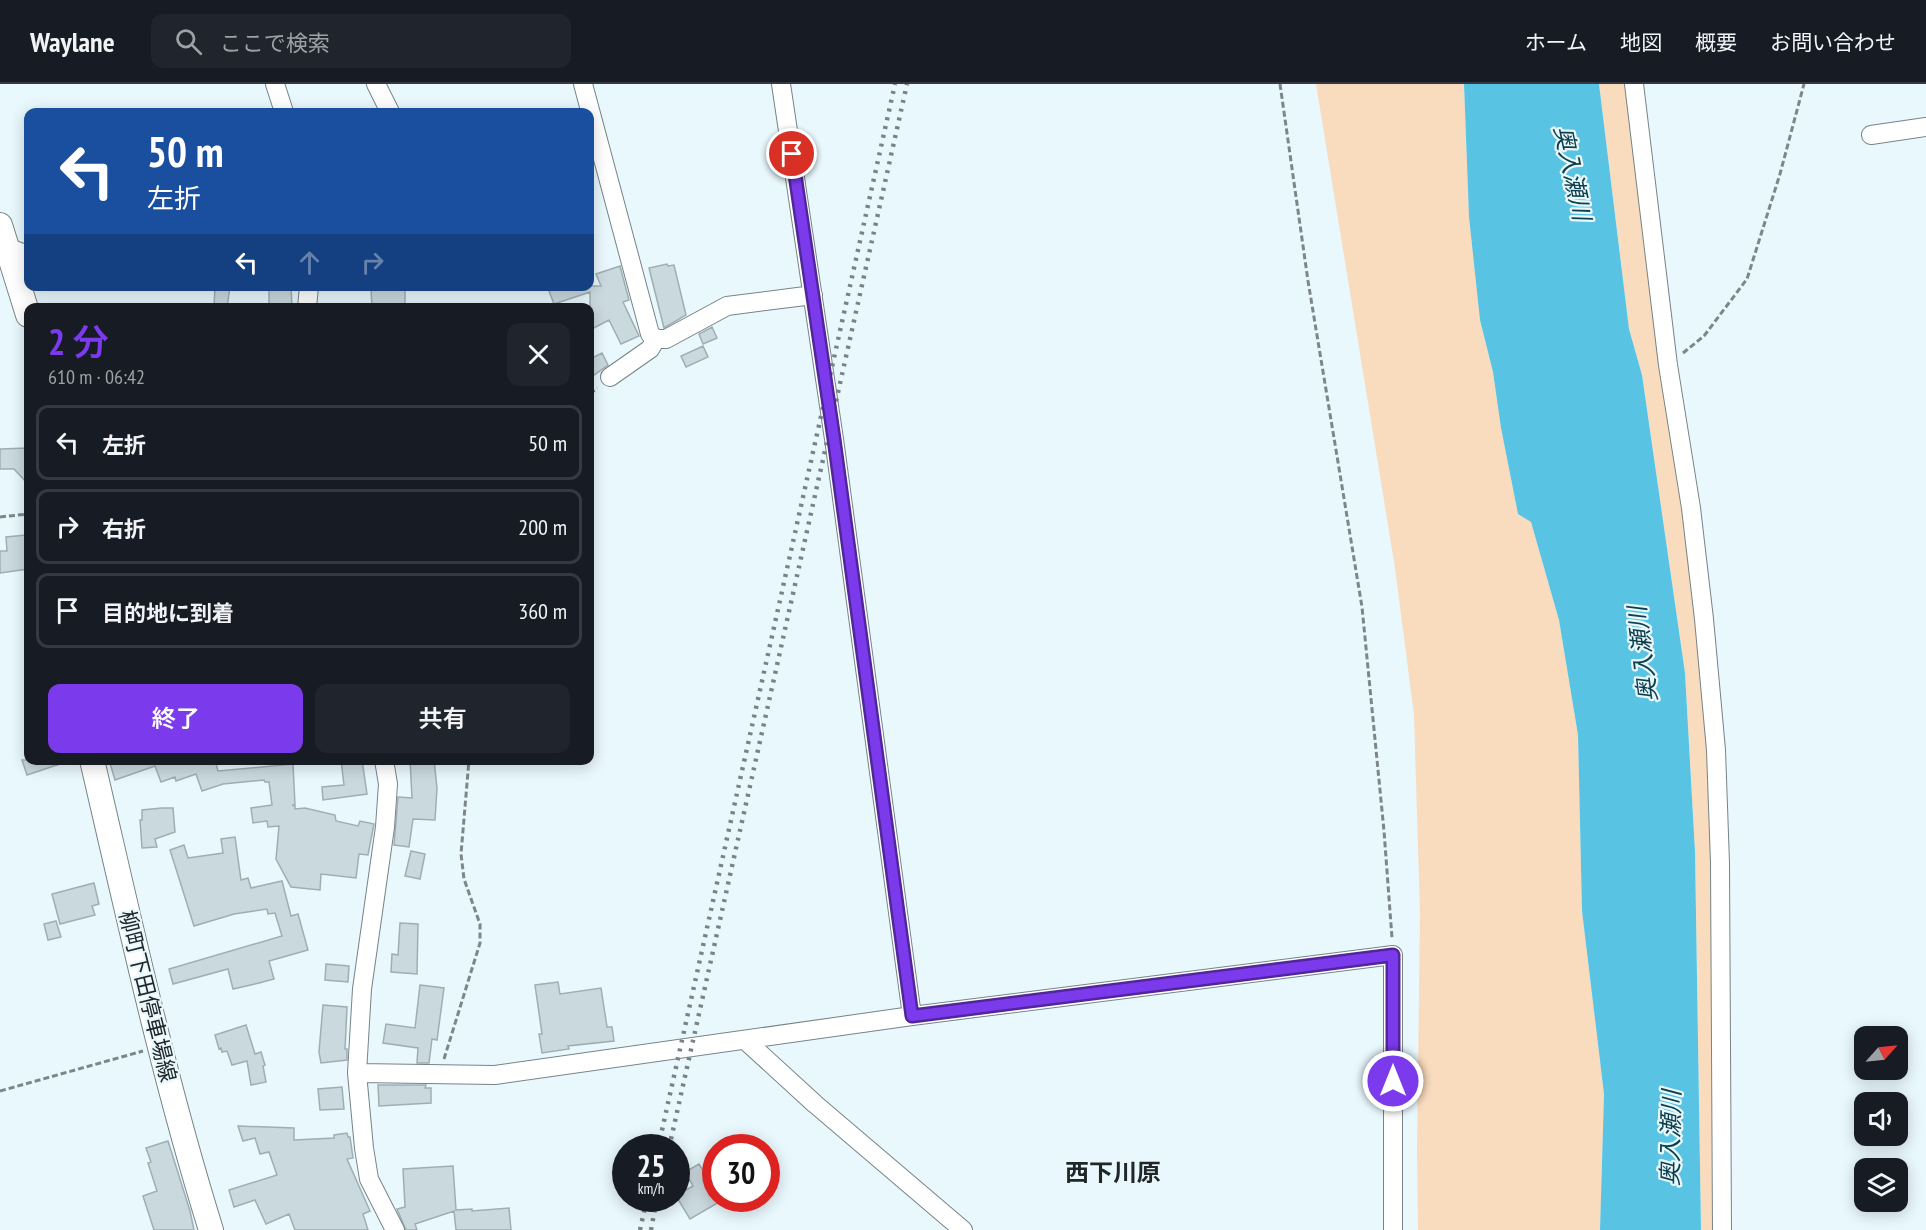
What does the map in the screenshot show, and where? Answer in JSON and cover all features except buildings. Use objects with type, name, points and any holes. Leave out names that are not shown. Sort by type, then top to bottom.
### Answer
[{"type":"main road","points":[[3,236],[24,303]]},
{"type":"main road","name":"柳町下田停車場線","points":[[93,765],[159,1046],[191,1168],[211,1230]]},
{"type":"street","points":[[275,84],[283,108]]},
{"type":"street","points":[[376,84],[388,108]]},
{"type":"street","points":[[583,84],[589,108]]},
{"type":"street","points":[[781,84],[813,295],[912,1016]]},
{"type":"street","points":[[1634,84],[1668,365],[1691,508],[1716,750],[1720,885],[1722,1230]]},
{"type":"street","points":[[594,125],[650,334],[656,339],[666,339],[727,306],[813,295]]},
{"type":"street","points":[[1870,135],[1926,127]]},
{"type":"street","points":[[3,236],[24,252]]},
{"type":"street","points":[[610,377],[650,349],[656,339]]},
{"type":"street","points":[[385,765],[388,784],[385,827],[362,989],[357,1073],[369,1179],[395,1230]]},
{"type":"street","points":[[357,1073],[495,1075],[912,1016],[1393,955],[1393,1230]]},
{"type":"street","points":[[745,1040],[815,1104],[963,1230]]},
{"type":"path","points":[[1280,84],[1308,281],[1362,607],[1384,831],[1393,955]]},
{"type":"path","points":[[1668,365],[1704,336],[1747,279],[1780,174],[1804,84]]},
{"type":"path","points":[[0,518],[24,515]]},
{"type":"path","points":[[439,1075],[480,943],[480,924],[464,879],[461,854],[469,765]]},
{"type":"path","points":[[0,1091],[159,1046]]},
{"type":"shaded area","points":[[1316,84],[1464,84],[1469,217],[1480,320],[1493,372],[1501,428],[1518,514],[1531,522],[1559,620],[1578,735],[1582,911],[1604,1094],[1600,1230],[1418,1230],[1420,912],[1414,715],[1395,568]]},
{"type":"shaded area","points":[[1599,84],[1629,84],[1683,502],[1710,751],[1718,1230],[1701,1230],[1695,852],[1685,673],[1642,375],[1629,329]]},
{"type":"water","name":"奥入瀬川","points":[[1464,84],[1599,84],[1629,329],[1642,375],[1685,673],[1695,852],[1701,1230],[1600,1230],[1604,1094],[1582,911],[1578,735],[1559,620],[1531,522],[1518,514],[1501,428],[1493,372],[1480,320],[1469,217]]},
{"type":"railway","points":[[661,1134],[895,84]]},
{"type":"railway","points":[[672,1134],[907,84]]},
{"type":"railway","points":[[640,1230],[644,1212]]},
{"type":"railway","points":[[651,1230],[654,1212]]},
{"type":"district","name":"西下川原","points":[[1113,1173]]},
{"type":"route","points":[[792,154],[834,439],[912,1016],[1393,955],[1393,1081]]}]
